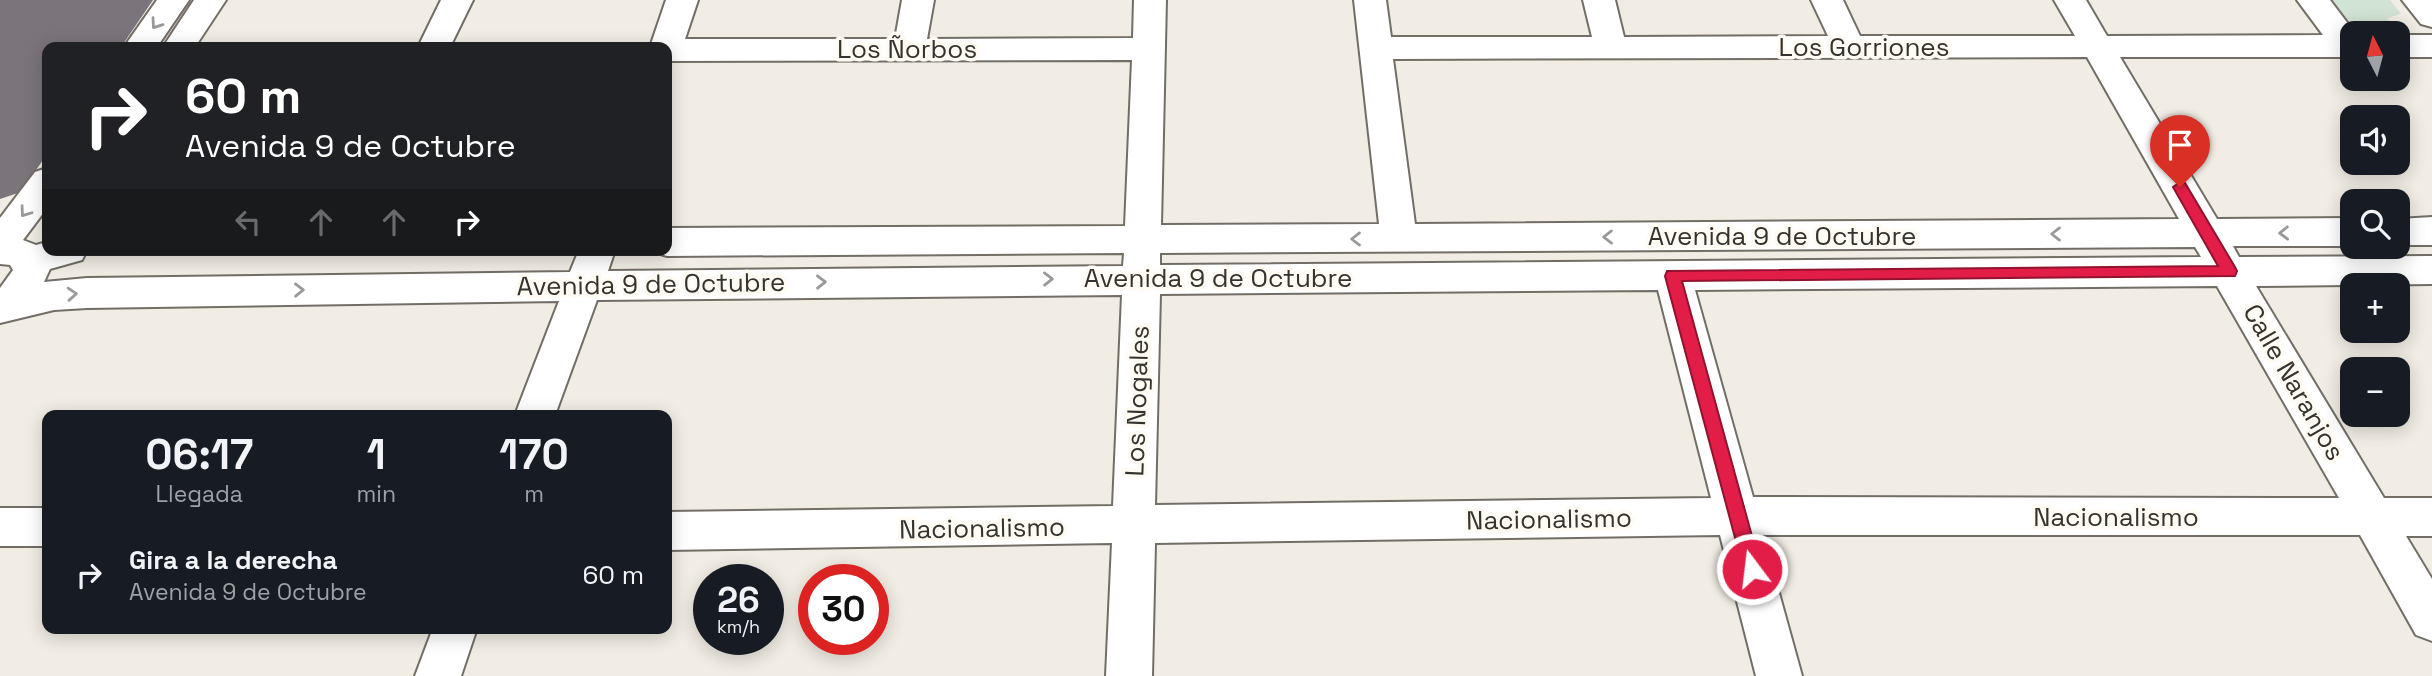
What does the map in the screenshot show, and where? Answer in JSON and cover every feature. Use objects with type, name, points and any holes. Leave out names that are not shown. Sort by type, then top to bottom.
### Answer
[{"type":"street","points":[[144,42],[173,0]]},
{"type":"street","points":[[182,42],[210,0]]},
{"type":"street","points":[[436,42],[457,0]]},
{"type":"street","points":[[668,42],[682,0]]},
{"type":"street","points":[[909,49],[918,0]]},
{"type":"street","name":"Los Nogales","points":[[1129,676],[1150,0]]},
{"type":"street","points":[[1370,0],[1399,238]]},
{"type":"street","points":[[1599,0],[1611,48]]},
{"type":"street","points":[[1828,0],[1849,47]]},
{"type":"street","name":"Calle Naranjos","points":[[2070,0],[2432,620]]},
{"type":"street","points":[[2313,0],[2340,34]]},
{"type":"street","points":[[2418,0],[2432,17]]},
{"type":"street","name":"Los Gorriones","points":[[1376,48],[2340,46]]},
{"type":"street","points":[[2410,46],[2432,46]]},
{"type":"street","name":"Los Ñorbos","points":[[672,48],[1148,49]]},
{"type":"street","points":[[2,307],[27,282],[32,271],[21,250],[20,219],[42,188]]},
{"type":"street","points":[[2410,232],[2432,231]]},
{"type":"street","name":"Avenida 9 de Octubre","points":[[672,242],[2340,232]]},
{"type":"street","points":[[21,250],[42,250]]},
{"type":"street","points":[[537,410],[590,268]]},
{"type":"street","name":"Avenida 9 de Octubre","points":[[2,307],[54,295],[590,268],[1141,278],[2432,270]]},
{"type":"street","points":[[1673,276],[1779,676]]},
{"type":"street","name":"Nacionalismo","points":[[672,531],[1133,527],[1738,516],[2432,517]]},
{"type":"street","points":[[0,527],[42,527]]},
{"type":"street","points":[[438,676],[453,634]]},
{"type":"green space","points":[[2330,0],[2390,0],[2401,14],[2387,18],[2390,21],[2349,21]]},
{"type":"building","points":[[0,0],[153,0],[124,42],[42,42],[42,161],[21,192],[0,199]]},
{"type":"route","points":[[1752,569],[1673,276],[2229,271],[2180,187]]}]
